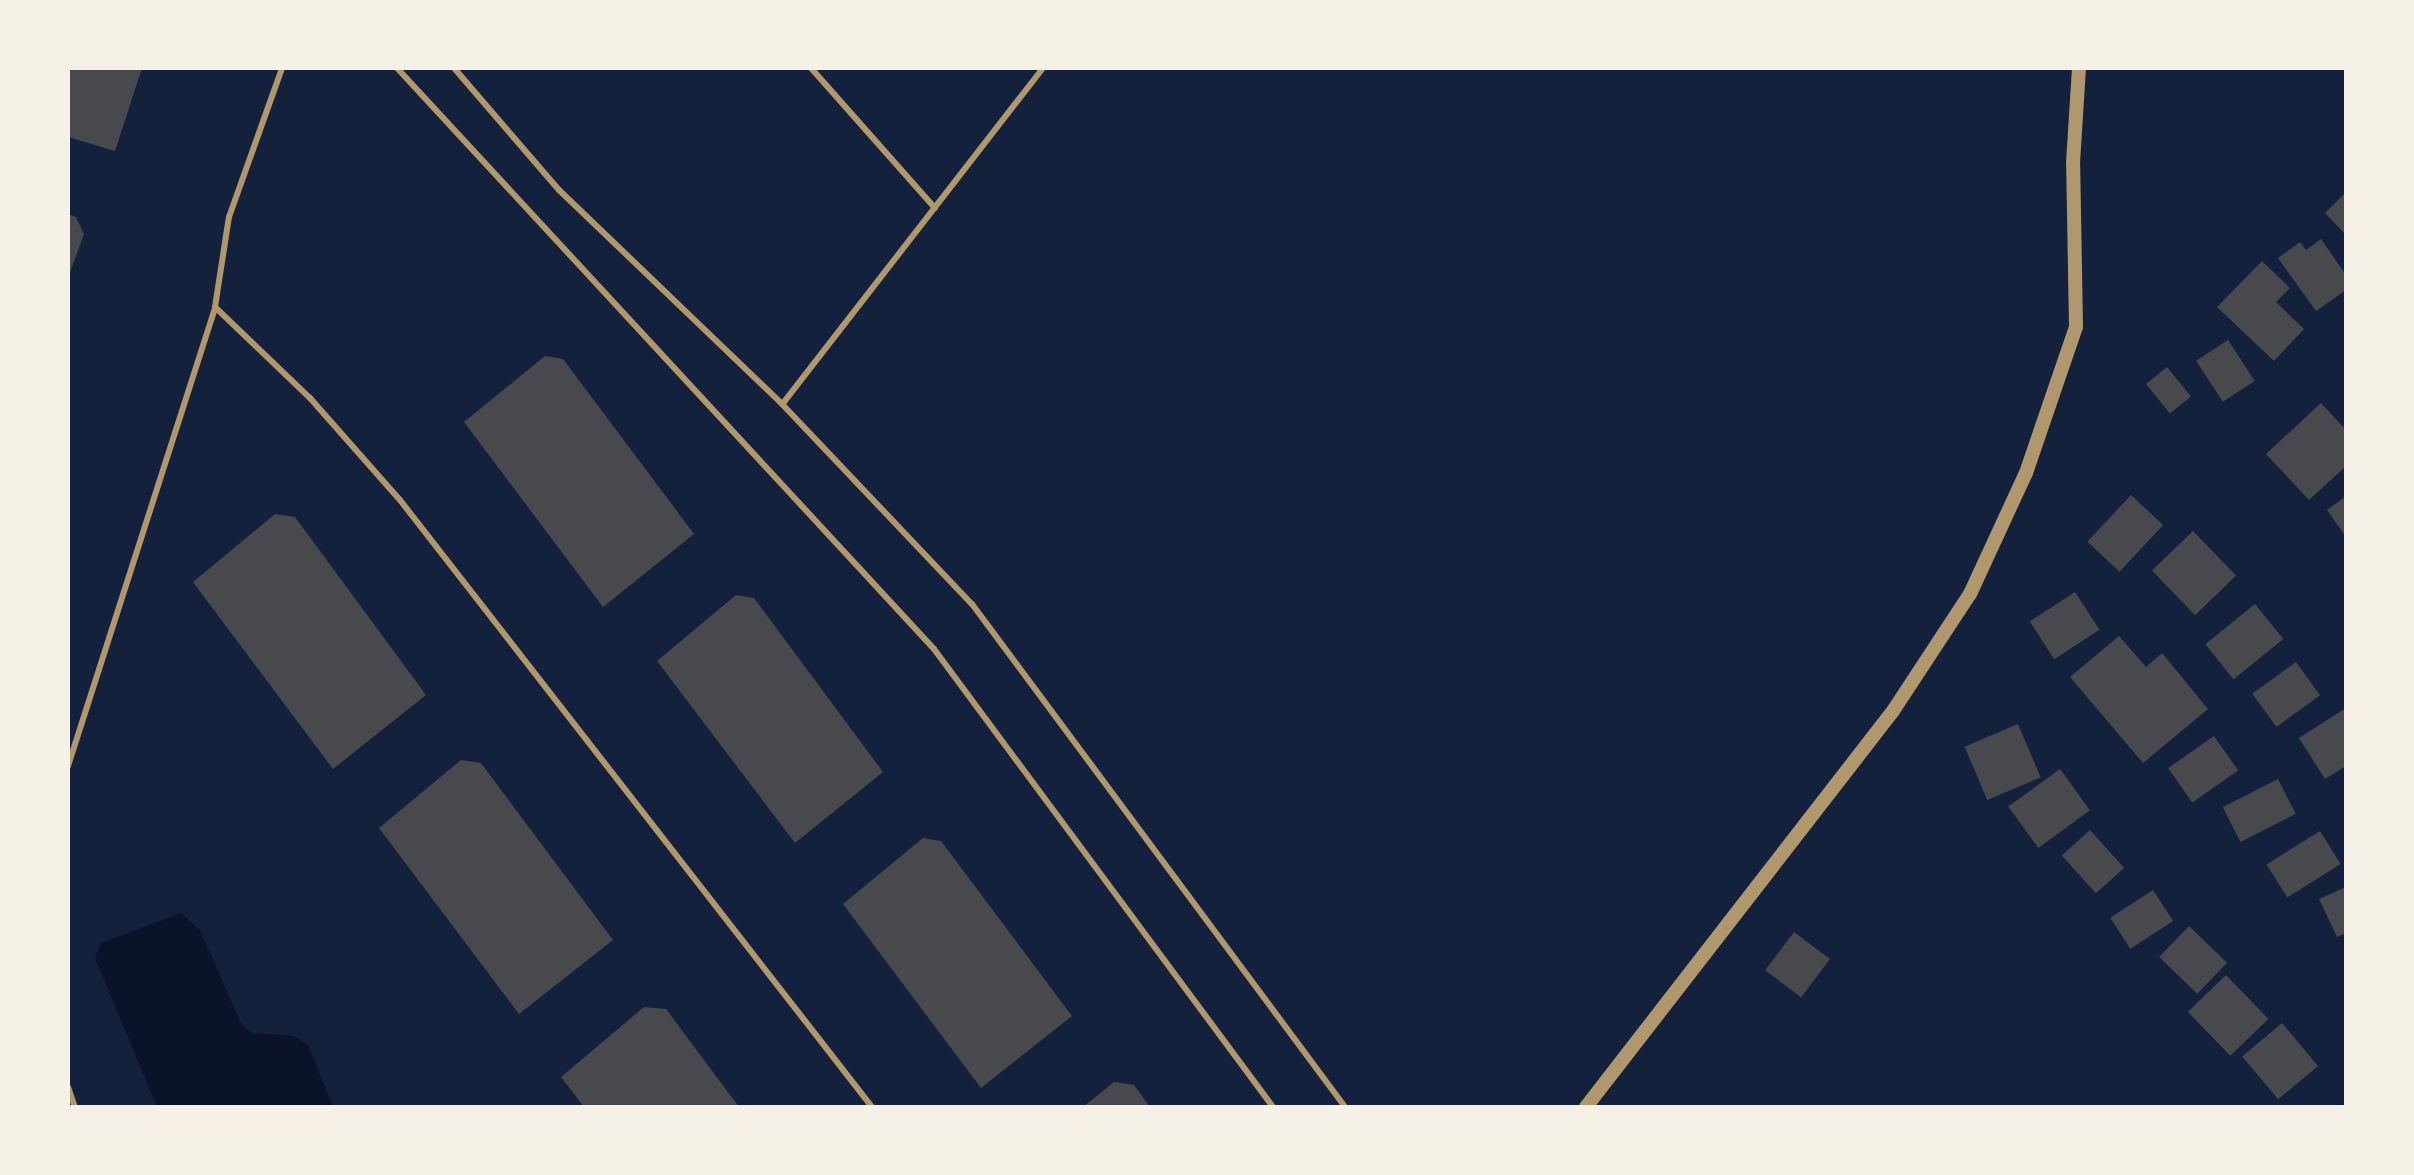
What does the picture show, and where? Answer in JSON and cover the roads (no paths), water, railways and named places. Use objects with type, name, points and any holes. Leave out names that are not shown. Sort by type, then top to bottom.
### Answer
[{"type":"street","points":[[1586,1107],[1893,711],[1970,594],[2026,473],[2076,327],[2073,163],[2079,68]]},
{"type":"lane","points":[[68,766],[215,307],[229,217],[282,68]]},
{"type":"lane","points":[[397,68],[934,649],[1273,1107]]},
{"type":"lane","points":[[454,68],[559,190],[782,404],[972,604],[1345,1107]]},
{"type":"lane","points":[[811,68],[935,208]]},
{"type":"lane","points":[[782,404],[1043,68]]},
{"type":"lane","points":[[215,307],[310,398],[400,500],[872,1107]]},
{"type":"lane","points":[[68,1087],[75,1107]]},
{"type":"water","points":[[181,913],[200,930],[242,1025],[252,1033],[295,1036],[308,1045],[333,1107],[157,1107],[95,958],[101,943]]}]
